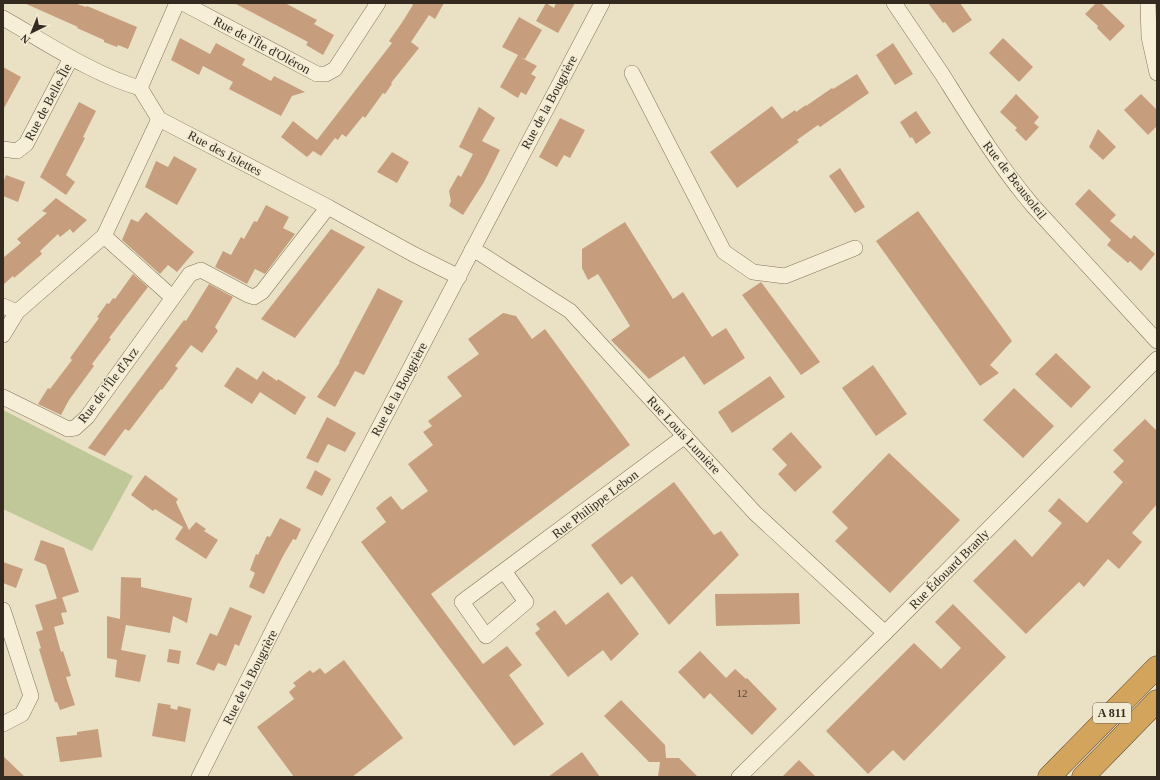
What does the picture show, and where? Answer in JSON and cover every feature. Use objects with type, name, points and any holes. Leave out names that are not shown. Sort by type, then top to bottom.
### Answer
[{"type":"highway","name":"A 811","points":[[1049,777],[1157,667]]},
{"type":"highway","name":"A 811","points":[[1083,777],[1157,701]]},
{"type":"highway","points":[[1096,777],[1157,715]]},
{"type":"street","points":[[140,88],[177,3]]},
{"type":"street","name":"Rue de l'Île d'Oléron","points":[[183,3],[317,74],[326,74],[335,69],[378,3]]},
{"type":"street","name":"Rue de la Bougrière","points":[[199,777],[278,620],[602,3]]},
{"type":"street","name":"Rue de Beausoleil","points":[[894,3],[995,157],[1017,187],[1157,341]]},
{"type":"street","points":[[1148,3],[1149,37],[1157,73]]},
{"type":"street","points":[[3,18],[71,58],[124,83],[140,88],[159,119],[104,236],[10,309],[3,335]]},
{"type":"street","name":"Rue de Belle-Île","points":[[3,149],[17,151],[26,144],[71,58]]},
{"type":"street","points":[[632,73],[724,252],[753,272],[785,276],[856,248]]},
{"type":"street","name":"Rue des Islettes","points":[[159,119],[459,277]]},
{"type":"street","name":"Rue de l'Île d'Arz","points":[[3,398],[68,429],[75,428],[87,417],[190,274],[201,270],[254,297],[262,292],[328,207]]},
{"type":"street","points":[[104,236],[172,297]]},
{"type":"street","name":"Rue Louis Lumière","points":[[472,250],[481,254],[570,311],[756,513],[885,633]]},
{"type":"street","name":"Rue Édouard Branly","points":[[739,777],[885,633],[1157,359]]},
{"type":"street","name":"Rue Philippe Lebon","points":[[504,571],[685,436]]},
{"type":"street","points":[[3,610],[31,696],[22,714],[3,724]]},
{"type":"green space","points":[[3,410],[133,476],[92,551],[3,509]]},
{"type":"building","points":[[24,3],[74,3],[87,6],[137,27],[128,49],[118,45],[117,47],[104,42],[104,40],[77,28],[78,27]]},
{"type":"building","points":[[234,3],[285,3],[317,20],[314,24],[334,35],[323,55],[306,45],[308,42]]},
{"type":"building","points":[[411,3],[444,3],[435,19],[429,15],[411,42],[419,48],[365,118],[363,116],[346,137],[342,134],[338,140],[335,138],[321,156],[313,151],[307,157],[281,137],[293,121],[317,140],[392,43],[389,41],[413,5]]},
{"type":"building","points":[[546,3],[554,8],[556,3],[575,3],[558,33],[536,21]]},
{"type":"building","points":[[928,3],[960,3],[972,20],[953,33],[945,22],[943,23]]},
{"type":"building","points":[[1096,3],[1101,3],[1125,26],[1110,41],[1097,28],[1098,26],[1085,14]]},
{"type":"building","points":[[519,17],[542,30],[525,59],[520,57],[537,66],[531,74],[536,77],[526,95],[521,92],[518,98],[500,87],[518,55],[502,47]]},
{"type":"building","points":[[180,38],[210,54],[216,43],[245,59],[242,65],[271,81],[274,76],[305,92],[292,96],[281,116],[229,89],[233,82],[203,66],[199,75],[171,60]]},
{"type":"building","points":[[1003,38],[1033,67],[1019,82],[989,53]]},
{"type":"building","points":[[893,43],[913,74],[895,85],[876,55]]},
{"type":"building","points":[[3,67],[21,77],[3,110]]},
{"type":"building","points":[[857,74],[869,93],[820,127],[818,125],[797,140],[799,142],[737,188],[710,152],[772,106],[782,119],[795,110],[796,112],[806,106],[832,88],[833,89]]},
{"type":"building","points":[[1016,94],[1039,117],[1034,123],[1039,127],[1026,141],[1015,130],[1017,128],[1000,112]]},
{"type":"building","points":[[1141,94],[1157,110],[1157,126],[1148,135],[1124,110]]},
{"type":"building","points":[[79,102],[96,111],[83,137],[85,138],[66,175],[75,182],[66,195],[40,177]]},
{"type":"building","points":[[479,107],[495,118],[482,141],[500,150],[484,182],[463,215],[449,206],[451,201],[449,191],[458,175],[461,177],[473,154],[459,147]]},
{"type":"building","points":[[916,111],[931,133],[916,144],[912,137],[910,138],[900,122]]},
{"type":"building","points":[[560,118],[585,130],[570,158],[564,155],[557,167],[539,157]]},
{"type":"building","points":[[1098,129],[1116,147],[1103,160],[1089,147]]},
{"type":"building","points":[[392,152],[409,162],[397,183],[377,172]]},
{"type":"building","points":[[174,156],[197,169],[177,205],[145,187],[156,161],[168,167]]},
{"type":"building","points":[[840,168],[865,207],[855,213],[829,176]]},
{"type":"building","points":[[6,175],[25,182],[18,202],[3,196],[3,183]]},
{"type":"building","points":[[1089,189],[1116,215],[1110,221],[1131,239],[1134,235],[1155,254],[1141,271],[1130,261],[1128,263],[1107,245],[1111,240],[1075,204]]},
{"type":"building","points":[[56,198],[87,220],[73,233],[70,229],[60,237],[58,234],[40,251],[42,254],[14,278],[13,276],[3,285],[3,258],[21,243],[17,239],[47,213],[42,211]]},
{"type":"building","points":[[266,205],[289,217],[283,228],[295,234],[265,274],[255,269],[247,284],[215,267],[223,251],[231,255],[241,237],[244,239],[254,221],[257,222]]},
{"type":"building","points":[[918,211],[1012,341],[990,365],[999,373],[980,386],[876,241]]},
{"type":"building","points":[[146,212],[194,252],[177,272],[168,265],[160,274],[122,240],[131,219],[138,222]]},
{"type":"building","points":[[625,222],[673,299],[683,292],[712,337],[726,328],[745,358],[704,385],[684,356],[649,379],[611,340],[630,326],[598,274],[588,280],[582,268],[582,249]]},
{"type":"building","points":[[331,229],[365,247],[295,338],[261,319]]},
{"type":"building","points":[[133,274],[148,287],[109,338],[111,339],[92,364],[94,366],[69,400],[61,415],[38,404],[48,388],[50,389],[72,360],[70,358],[99,318],[97,317],[107,303],[109,304],[113,298],[115,299]]},
{"type":"building","points":[[761,282],[820,362],[801,375],[742,295]]},
{"type":"building","points":[[209,284],[233,297],[215,327],[218,331],[202,353],[191,345],[175,366],[178,368],[162,390],[161,389],[129,431],[125,429],[105,456],[88,448],[184,320],[186,321]]},
{"type":"building","points":[[378,288],[403,301],[364,375],[355,371],[335,407],[317,397],[340,362]]},
{"type":"building","points":[[503,313],[516,316],[532,339],[545,329],[630,445],[431,594],[483,664],[507,646],[522,665],[509,675],[544,724],[514,746],[361,542],[386,522],[376,508],[384,501],[391,496],[402,510],[428,491],[408,464],[433,445],[423,432],[432,426],[428,421],[462,396],[447,377],[479,354],[468,339]]},
{"type":"building","points":[[1056,353],[1091,387],[1071,408],[1035,374]]},
{"type":"building","points":[[873,365],[907,414],[876,436],[842,388]]},
{"type":"building","points":[[237,367],[257,380],[263,371],[277,381],[278,379],[306,397],[295,415],[260,392],[252,404],[224,386]]},
{"type":"building","points":[[770,376],[785,397],[732,433],[718,412]]},
{"type":"building","points":[[1014,388],[1054,426],[1023,458],[983,420]]},
{"type":"building","points":[[327,417],[356,433],[345,452],[328,444],[318,463],[306,458]]},
{"type":"building","points":[[1145,419],[1157,431],[1157,504],[1132,533],[1142,542],[1119,569],[1108,559],[1084,587],[1079,582],[1026,634],[973,581],[1015,539],[1032,557],[1062,523],[1048,511],[1059,498],[1087,523],[1123,482],[1113,472],[1124,461],[1113,450]]},
{"type":"building","points":[[791,432],[822,467],[795,492],[778,474],[787,465],[772,449]]},
{"type":"building","points":[[889,453],[960,520],[890,593],[835,541],[848,528],[832,512]]},
{"type":"building","points":[[315,470],[331,479],[322,496],[306,488]]},
{"type":"building","points":[[145,475],[178,499],[176,502],[189,530],[196,522],[206,529],[204,531],[218,540],[206,559],[175,539],[183,527],[155,509],[153,511],[131,495]]},
{"type":"building","points":[[674,482],[714,535],[721,531],[739,555],[669,625],[632,576],[621,585],[591,545]]},
{"type":"building","points":[[280,518],[301,529],[296,540],[293,539],[283,556],[264,594],[249,587],[255,573],[250,570],[256,554],[258,555],[267,536],[270,537]]},
{"type":"building","points":[[41,540],[64,548],[79,592],[57,599],[46,565],[34,560]]},
{"type":"building","points":[[3,562],[23,569],[16,588],[3,583]]},
{"type":"building","points":[[121,577],[141,578],[141,587],[192,598],[187,623],[173,616],[170,633],[126,625],[121,650],[146,655],[140,682],[115,677],[117,660],[107,658],[107,616],[120,619]]},
{"type":"building","points":[[608,592],[639,634],[611,661],[603,650],[568,677],[535,633],[540,629],[536,624],[555,610],[566,625]]},
{"type":"building","points":[[799,593],[800,624],[716,626],[715,594]]},
{"type":"building","points":[[62,597],[67,612],[61,613],[64,624],[54,627],[61,652],[63,651],[71,676],[66,677],[75,705],[60,710],[57,702],[55,702],[39,649],[41,648],[36,632],[43,630],[35,605]]},
{"type":"building","points":[[953,604],[1006,657],[904,761],[893,750],[868,774],[826,731],[914,643],[941,669],[961,648],[935,622]]},
{"type":"building","points":[[230,607],[252,616],[239,646],[235,644],[226,666],[218,663],[214,671],[196,664],[210,633],[217,636]]},
{"type":"building","points":[[169,649],[181,651],[179,664],[167,662]]},
{"type":"building","points":[[700,651],[726,678],[735,669],[746,679],[747,678],[777,709],[752,735],[710,693],[704,699],[678,672]]},
{"type":"building","points":[[344,660],[403,738],[352,777],[294,777],[257,727],[294,699],[289,692],[296,686],[293,683],[310,670],[313,673],[320,668],[325,674]]},
{"type":"building","points":[[621,700],[665,745],[666,758],[679,758],[698,777],[658,777],[660,762],[649,762],[604,716]]},
{"type":"building","points":[[158,703],[171,705],[170,708],[177,710],[178,706],[191,709],[185,742],[152,736]]},
{"type":"building","points":[[98,729],[102,757],[60,762],[56,737],[77,735],[77,732]]},
{"type":"building","points":[[582,752],[600,777],[548,777]]},
{"type":"building","points":[[3,756],[25,777],[3,777]]},
{"type":"building","points":[[799,760],[816,777],[782,777]]}]
